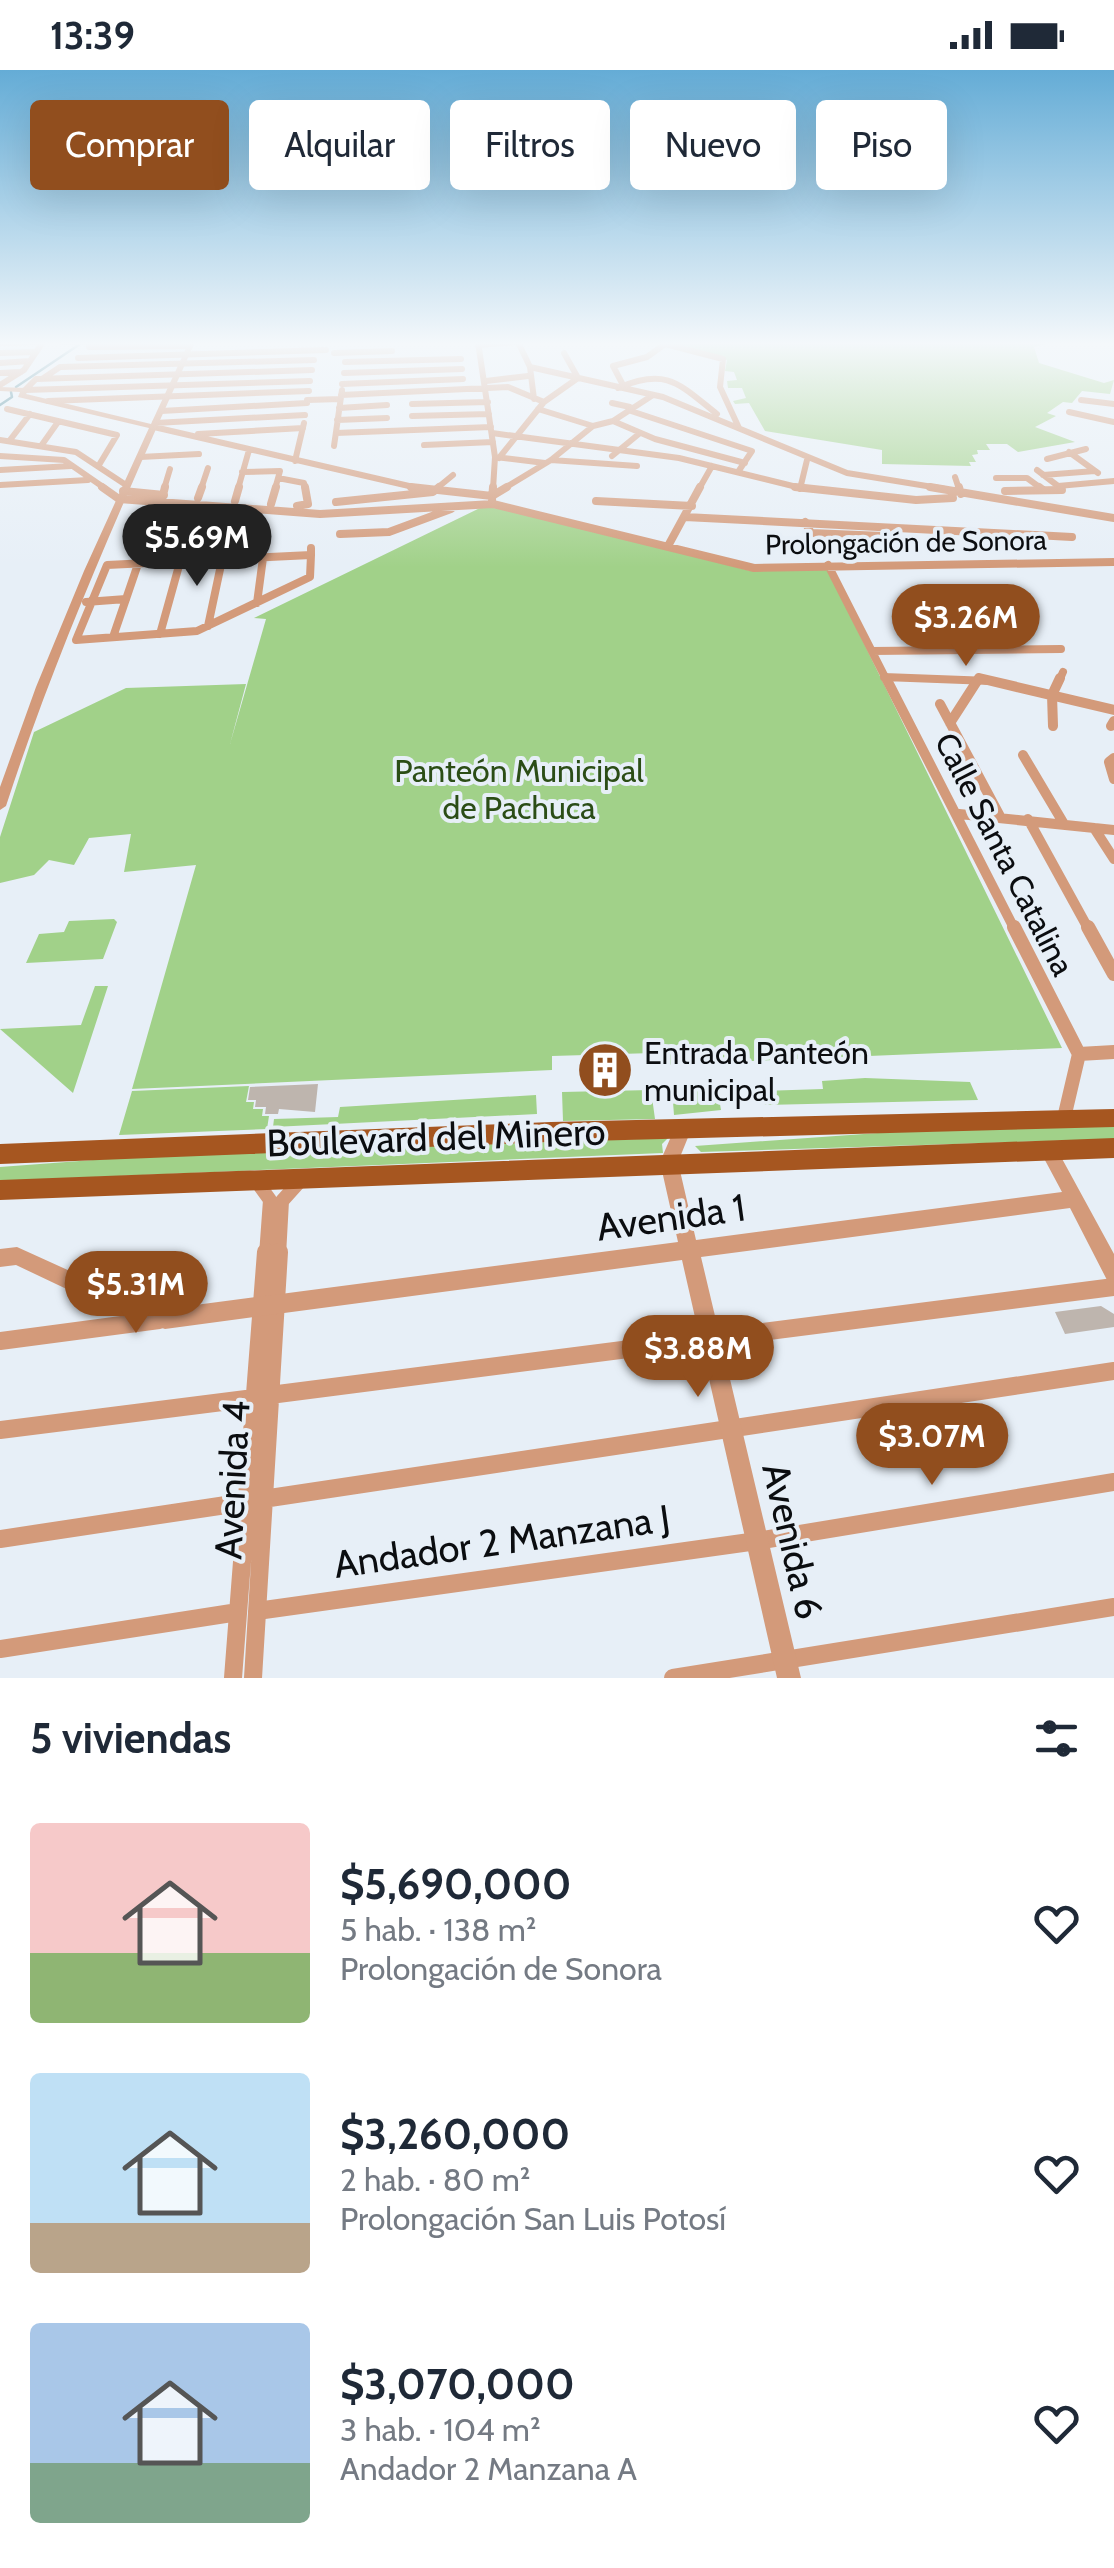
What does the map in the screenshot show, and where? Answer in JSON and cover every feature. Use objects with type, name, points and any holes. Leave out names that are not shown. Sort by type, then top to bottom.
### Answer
[{"type":"main road","name":"Boulevard del Minero","points":[[0,1154],[1114,1118]]},
{"type":"main road","name":"Boulevard del Minero","points":[[0,1190],[1114,1148]]},
{"type":"street","points":[[10,440],[28,417]]},
{"type":"street","points":[[41,417],[114,434]]},
{"type":"street","points":[[112,417],[344,473],[492,500],[593,426]]},
{"type":"street","points":[[0,806],[24,730],[123,492],[159,417]]},
{"type":"street","points":[[155,426],[267,417]]},
{"type":"street","points":[[294,461],[305,417]]},
{"type":"street","points":[[489,417],[497,457],[492,500]]},
{"type":"street","points":[[497,457],[532,417]]},
{"type":"street","points":[[564,417],[593,426],[619,417]]},
{"type":"street","points":[[574,420],[579,417]]},
{"type":"street","points":[[653,417],[752,451],[738,472]]},
{"type":"street","points":[[710,417],[728,424]]},
{"type":"street","points":[[719,417],[741,432],[831,469],[1011,504],[1114,518]]},
{"type":"street","points":[[734,417],[741,432]]},
{"type":"street","points":[[1084,417],[1113,424]]},
{"type":"street","points":[[334,446],[337,420],[387,418],[386,431]]},
{"type":"street","points":[[40,446],[58,422]]},
{"type":"street","points":[[100,465],[114,434],[132,422]]},
{"type":"street","points":[[613,422],[744,463]]},
{"type":"street","points":[[71,450],[88,428]]},
{"type":"street","points":[[189,436],[303,428]]},
{"type":"street","points":[[336,433],[469,428],[712,466],[800,489],[916,500],[964,495]]},
{"type":"street","points":[[469,428],[471,440]]},
{"type":"street","points":[[437,429],[438,442]]},
{"type":"street","points":[[403,430],[403,444]]},
{"type":"street","points":[[367,445],[368,432]]},
{"type":"street","points":[[608,464],[614,453],[640,432]]},
{"type":"street","points":[[424,445],[492,434]]},
{"type":"street","points":[[0,440],[71,450],[100,465],[123,492],[307,506],[304,483],[279,475],[242,472]]},
{"type":"street","points":[[1048,459],[1086,449]]},
{"type":"street","points":[[235,501],[249,450]]},
{"type":"street","name":"Prolongación de Sonora","points":[[0,452],[64,460],[88,480],[123,492],[320,514],[492,500],[754,568],[1114,562]]},
{"type":"street","points":[[1072,453],[1110,481]]},
{"type":"street","points":[[140,457],[199,454]]},
{"type":"street","points":[[497,457],[637,466]]},
{"type":"street","points":[[800,489],[807,460]]},
{"type":"street","points":[[831,469],[842,462]]},
{"type":"street","points":[[0,470],[71,466]]},
{"type":"street","points":[[668,546],[712,466]]},
{"type":"street","points":[[198,498],[208,468]]},
{"type":"street","points":[[163,495],[170,469]]},
{"type":"street","points":[[912,470],[919,486]]},
{"type":"street","points":[[1060,488],[1040,473],[1095,471]]},
{"type":"street","points":[[344,473],[348,501]]},
{"type":"street","points":[[271,504],[279,475]]},
{"type":"street","points":[[336,502],[433,492],[453,475]]},
{"type":"street","points":[[955,476],[964,495]]},
{"type":"street","points":[[1011,504],[996,478],[1028,478],[1043,490]]},
{"type":"street","points":[[0,485],[88,480]]},
{"type":"street","points":[[1005,491],[1110,481]]},
{"type":"street","points":[[987,484],[1011,504]]},
{"type":"street","points":[[636,504],[638,489]]},
{"type":"street","points":[[596,501],[883,532]]},
{"type":"street","points":[[977,506],[1011,504]]},
{"type":"street","points":[[340,534],[389,532],[459,505]]},
{"type":"street","points":[[806,522],[808,532],[1072,537]]},
{"type":"street","points":[[883,532],[887,546]]},
{"type":"street","points":[[849,548],[854,565]]},
{"type":"street","points":[[311,552],[310,577],[208,626],[76,640],[107,566],[264,558],[311,552]]},
{"type":"street","points":[[257,602],[264,558]]},
{"type":"street","points":[[208,626],[222,560]]},
{"type":"street","points":[[160,634],[180,562]]},
{"type":"street","points":[[113,638],[138,564]]},
{"type":"street","name":"Calle Santa Catalina","points":[[828,565],[1079,1054]]},
{"type":"street","points":[[77,602],[126,599]]},
{"type":"street","points":[[872,652],[1060,649]]},
{"type":"street","points":[[1053,726],[1052,695],[1063,672]]},
{"type":"street","points":[[884,676],[980,678],[1114,710]]},
{"type":"street","points":[[950,723],[980,678]]},
{"type":"street","points":[[940,704],[1001,818]]},
{"type":"street","points":[[1023,755],[1064,824]]},
{"type":"street","points":[[1112,758],[1114,779]]},
{"type":"street","points":[[959,814],[1114,830]]},
{"type":"street","points":[[1028,820],[1114,974]]},
{"type":"street","points":[[1094,828],[1114,859]]},
{"type":"street","points":[[1064,1118],[1079,1054],[1114,1052]]},
{"type":"street","points":[[669,1162],[682,1130]]},
{"type":"street","points":[[1048,1149],[1114,1273]]},
{"type":"street","name":"Avenida 6","points":[[669,1162],[787,1669]]},
{"type":"street","name":"Avenida 4","points":[[271,1274],[282,1201],[293,1185],[306,1177]]},
{"type":"street","name":"Avenida 4","points":[[253,1678],[248,1612],[271,1274],[270,1200],[254,1180]]},
{"type":"street","name":"Avenida 1","points":[[165,1319],[1075,1199]]},
{"type":"street","points":[[0,1258],[17,1256],[122,1305],[165,1319]]},
{"type":"street","points":[[0,1430],[1114,1286]]},
{"type":"street","points":[[0,1342],[165,1319]]},
{"type":"street","points":[[0,1539],[1114,1371]]},
{"type":"street","name":"Andador 2 Manzana J","points":[[0,1648],[757,1541],[1114,1482]]},
{"type":"street","points":[[674,1678],[787,1669],[1114,1606]]},
{"type":"street","name":"Avenida 4","points":[[234,1678],[248,1612]]},
{"type":"green space","points":[[757,417],[1054,417],[1035,427],[1075,442],[1018,452],[1007,444],[986,444],[990,450],[977,450],[978,454],[972,455],[976,462],[969,462],[971,466],[882,464],[882,450],[765,431]]},
{"type":"green space","name":"Panteón Municipal de Pachuca","points":[[482,507],[515,510],[751,571],[827,568],[1062,1048],[655,1065],[653,1053],[552,1056],[552,1070],[132,1089],[196,865],[124,872],[131,834],[89,838],[74,865],[49,860],[34,875],[0,883],[0,837],[34,732],[126,688],[246,684],[230,744],[266,619],[254,618]]},
{"type":"green space","points":[[69,921],[117,922],[103,959],[26,963],[39,934],[64,932]]},
{"type":"green space","points":[[95,986],[108,986],[73,1093],[0,1029],[81,1025]]},
{"type":"green space","points":[[865,1078],[970,1082],[978,1100],[765,1105],[762,1091],[823,1089],[822,1081]]},
{"type":"green space","points":[[249,1086],[246,1102],[254,1102],[253,1109],[263,1109],[262,1116],[269,1116],[267,1129],[119,1135],[132,1091]]},
{"type":"green space","points":[[717,1087],[721,1110],[674,1115],[672,1089]]},
{"type":"green space","points":[[651,1090],[655,1119],[563,1121],[562,1092]]},
{"type":"green space","points":[[536,1095],[537,1114],[273,1127],[274,1119],[338,1117],[340,1107]]},
{"type":"green space","points":[[1114,1124],[1114,1139],[701,1152],[695,1146],[920,1130]]},
{"type":"green space","points":[[668,1138],[662,1144],[663,1153],[0,1181],[0,1167],[146,1156]]},
{"type":"building","points":[[318,1084],[315,1112],[279,1109],[278,1114],[265,1114],[266,1107],[255,1107],[256,1100],[248,1100],[250,1087]]},
{"type":"building","points":[[1101,1306],[1114,1314],[1114,1327],[1065,1334],[1055,1312]]},
{"type":"place","name":"Entrada Panteón municipal","points":[[605,1070]]}]
